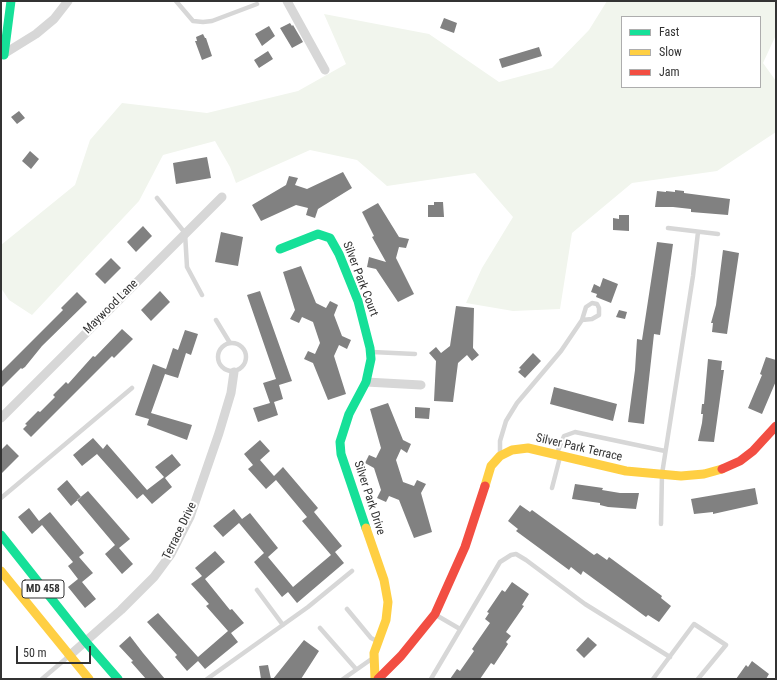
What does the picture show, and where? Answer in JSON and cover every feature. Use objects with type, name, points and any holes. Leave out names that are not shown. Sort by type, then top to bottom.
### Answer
[{"type":"main road","points":[[2,58],[11,1]]},
{"type":"main road","name":"Silver Park Court","points":[[280,249],[318,234],[330,238],[339,254],[358,301],[371,352],[370,370],[366,382]]},
{"type":"main road","name":"Silver Park Drive","points":[[366,382],[348,414],[340,442],[342,454],[384,580],[388,602],[386,620],[378,641],[374,658],[375,679]]},
{"type":"main road","name":"Silver Park Terrace","points":[[500,456],[512,450],[528,448],[626,471],[681,476],[704,474],[740,461],[753,452],[776,426]]},
{"type":"main road","points":[[378,679],[401,656],[435,614],[465,547],[491,466],[500,456]]},
{"type":"main road","name":"MD 458","points":[[1,535],[85,641],[118,679]]},
{"type":"main road","name":"MD 458","points":[[1,571],[89,679]]},
{"type":"street","points":[[2,58],[45,27],[68,1]]},
{"type":"street","points":[[287,1],[325,70]]},
{"type":"street","name":"Maywood Lane","points":[[1,418],[222,196]]},
{"type":"street","name":"Terrace Drive","points":[[69,656],[154,577],[171,554],[190,517],[219,434],[231,393],[234,372]]},
{"type":"street","points":[[366,382],[421,385]]},
{"type":"lane","points":[[176,1],[193,21],[203,22],[212,21],[257,4]]},
{"type":"lane","points":[[157,198],[185,233],[187,267],[202,295]]},
{"type":"lane","points":[[668,228],[718,234]]},
{"type":"lane","points":[[661,524],[662,474],[665,450],[693,276],[698,232]]},
{"type":"lane","points":[[216,320],[230,343]]},
{"type":"lane","points":[[500,456],[500,441],[506,421],[517,403],[561,351],[582,320]]},
{"type":"lane","points":[[230,343],[238,344],[246,353],[244,365],[234,372],[223,368],[218,358],[222,347],[230,343]]},
{"type":"lane","points":[[371,352],[415,354]]},
{"type":"lane","points":[[1,498],[132,388]]},
{"type":"lane","points":[[552,488],[558,455],[564,436],[575,432],[665,450]]},
{"type":"lane","points":[[431,679],[500,562],[516,554],[585,604],[670,657]]},
{"type":"lane","points":[[207,679],[308,608],[352,570]]},
{"type":"lane","points":[[257,590],[283,625]]},
{"type":"lane","points":[[347,609],[371,638],[378,641]]},
{"type":"lane","points":[[435,614],[460,629]]},
{"type":"lane","points":[[653,679],[694,624],[726,645],[698,679]]},
{"type":"lane","points":[[320,628],[356,669]]},
{"type":"lane","points":[[42,679],[69,656]]},
{"type":"lane","points":[[343,679],[374,658]]},
{"type":"shaded area","points":[[607,1],[776,1],[776,35],[763,63],[776,81],[776,132],[717,171],[632,183],[572,233],[560,309],[513,311],[466,303],[482,268],[513,217],[475,173],[387,186],[357,160],[310,150],[236,183],[230,167],[215,141],[163,155],[139,201],[32,315],[9,300],[1,288],[1,245],[75,185],[90,140],[122,103],[207,113],[298,91],[346,64],[324,14],[429,34],[499,82],[552,68],[589,30]]},
{"type":"building","points":[[444,18],[457,23],[454,33],[440,28]]},
{"type":"building","points":[[290,23],[292,26],[293,25],[303,42],[292,48],[280,28]]},
{"type":"building","points":[[269,26],[275,36],[262,46],[255,34]]},
{"type":"building","points":[[203,34],[206,38],[212,56],[202,60],[195,41],[197,41],[196,37]]},
{"type":"building","points":[[539,47],[542,56],[502,68],[499,59]]},
{"type":"building","points":[[268,51],[273,59],[259,68],[254,60]]},
{"type":"building","points":[[19,111],[25,118],[17,124],[11,117]]},
{"type":"building","points":[[30,151],[39,159],[31,169],[22,161]]},
{"type":"building","points":[[207,157],[211,178],[176,184],[173,163]]},
{"type":"building","points":[[343,172],[352,188],[318,209],[315,218],[306,215],[308,208],[296,205],[261,221],[252,205],[286,185],[289,176],[298,178],[295,185],[307,189]]},
{"type":"building","points":[[675,190],[684,191],[684,193],[730,199],[728,215],[691,212],[691,209],[673,207],[655,207],[657,191],[675,192]]},
{"type":"building","points":[[434,202],[443,202],[444,217],[428,217],[428,205],[434,205]]},
{"type":"building","points":[[378,203],[399,237],[409,239],[406,248],[399,247],[396,258],[414,294],[398,302],[376,269],[367,267],[369,257],[386,262],[372,237],[374,236],[362,212]]},
{"type":"building","points":[[619,215],[629,215],[629,231],[613,230],[613,218],[619,219]]},
{"type":"building","points":[[143,226],[152,236],[136,252],[127,242]]},
{"type":"building","points":[[221,232],[243,237],[238,266],[215,262]]},
{"type":"building","points":[[657,242],[673,244],[660,335],[654,334],[644,424],[628,422],[635,370],[637,339],[642,340]]},
{"type":"building","points":[[723,250],[739,253],[727,334],[712,332],[713,323],[711,323],[716,305]]},
{"type":"building","points":[[111,258],[121,268],[105,284],[95,274]]},
{"type":"building","points":[[301,266],[316,303],[326,308],[330,301],[338,305],[334,315],[342,336],[351,340],[347,349],[339,345],[334,356],[346,394],[328,400],[313,363],[304,359],[308,351],[315,354],[320,343],[313,322],[302,317],[299,323],[290,319],[295,310],[283,272]]},
{"type":"building","points":[[603,278],[618,284],[611,303],[596,297],[597,294],[591,292],[594,284],[600,287]]},
{"type":"building","points":[[160,291],[170,302],[151,321],[141,310]]},
{"type":"building","points":[[260,291],[292,381],[279,385],[283,399],[274,402],[278,415],[258,422],[253,408],[270,403],[263,383],[276,379],[247,295]]},
{"type":"building","points":[[77,292],[87,302],[42,346],[25,367],[22,369],[21,368],[1,388],[1,372],[63,310],[61,308]]},
{"type":"building","points":[[456,306],[474,308],[473,348],[479,355],[472,361],[467,355],[458,363],[453,402],[434,401],[436,361],[429,353],[436,347],[441,353],[450,346]]},
{"type":"building","points":[[619,310],[627,312],[625,319],[616,317]]},
{"type":"building","points":[[122,329],[133,339],[114,358],[112,356],[31,437],[23,429],[27,425],[25,424],[38,411],[40,412],[55,397],[53,395],[66,382],[68,384],[93,356],[95,357]]},
{"type":"building","points":[[185,330],[198,334],[191,355],[186,353],[178,378],[165,374],[151,413],[192,425],[187,440],[147,425],[149,419],[135,415],[153,364],[166,369],[173,348],[178,350]]},
{"type":"building","points":[[533,353],[541,361],[525,378],[518,372],[521,369],[519,368]]},
{"type":"building","points":[[766,357],[776,360],[776,381],[762,414],[748,408],[762,375],[760,374]]},
{"type":"building","points":[[708,359],[722,361],[721,370],[724,370],[714,442],[698,441],[702,423],[703,414],[701,414],[702,404],[704,404]]},
{"type":"building","points":[[554,387],[617,404],[613,421],[550,404]]},
{"type":"building","points":[[388,403],[403,440],[411,444],[407,453],[401,449],[396,460],[403,482],[414,486],[417,480],[426,484],[421,493],[432,532],[414,538],[399,500],[389,496],[386,502],[377,498],[381,490],[374,468],[365,463],[369,455],[376,458],[381,448],[370,409]]},
{"type":"building","points":[[415,407],[430,408],[429,419],[415,418]]},
{"type":"building","points":[[93,438],[103,449],[107,444],[147,490],[164,477],[155,467],[172,454],[181,465],[165,478],[172,487],[152,504],[143,494],[137,499],[97,454],[82,466],[73,455]]},
{"type":"building","points":[[260,440],[270,451],[260,460],[274,476],[283,467],[318,508],[314,512],[342,546],[335,552],[344,563],[297,603],[288,592],[282,597],[254,562],[264,553],[239,523],[223,537],[213,526],[234,509],[242,519],[250,513],[278,548],[268,557],[293,587],[331,555],[302,521],[307,517],[276,480],[266,489],[248,469],[253,465],[244,454]]},
{"type":"building","points":[[7,444],[19,456],[1,474],[1,450]]},
{"type":"building","points":[[67,480],[81,497],[71,506],[57,489]]},
{"type":"building","points":[[575,484],[603,488],[602,490],[620,493],[639,493],[636,509],[608,507],[600,505],[600,503],[572,499]]},
{"type":"building","points":[[755,488],[758,504],[713,514],[713,512],[694,514],[691,499]]},
{"type":"building","points":[[88,491],[130,539],[119,548],[133,564],[122,574],[105,554],[115,545],[77,500]]},
{"type":"building","points":[[520,505],[530,512],[532,510],[594,555],[597,553],[607,560],[609,557],[662,596],[661,598],[671,606],[659,622],[648,615],[646,617],[583,571],[581,575],[571,567],[569,570],[516,531],[518,529],[508,521]]},
{"type":"building","points":[[29,508],[39,521],[50,512],[84,553],[79,557],[93,573],[82,582],[96,599],[85,608],[68,587],[78,579],[68,566],[73,562],[42,525],[32,534],[18,517]]},
{"type":"building","points":[[215,551],[225,562],[205,579],[230,610],[232,609],[244,623],[231,633],[238,642],[205,669],[198,661],[187,671],[175,657],[177,655],[147,622],[158,613],[198,657],[228,631],[206,606],[209,604],[191,584],[202,576],[195,568]]},
{"type":"building","points":[[512,582],[529,594],[522,605],[524,606],[506,632],[511,636],[506,642],[508,644],[494,665],[491,663],[480,679],[450,679],[457,669],[460,671],[474,651],[472,649],[490,623],[485,619],[489,613],[487,612],[502,590],[505,592]]},
{"type":"building","points":[[130,636],[165,679],[146,679],[131,662],[133,661],[119,646]]},
{"type":"building","points":[[588,637],[597,645],[584,658],[576,650]]},
{"type":"building","points":[[304,640],[319,651],[301,679],[273,679]]},
{"type":"building","points":[[752,661],[769,674],[766,679],[736,679],[746,665],[748,667]]},
{"type":"building","points":[[268,665],[271,679],[261,679],[259,666]]},
{"type":"traffic: fast","points":[[4,55],[11,1]]},
{"type":"traffic: fast","points":[[280,249],[318,234],[330,238],[339,254],[358,301],[370,348],[371,359],[366,382],[349,414],[340,442],[341,454],[366,528]]},
{"type":"traffic: fast","points":[[1,535],[85,641],[118,679]]},
{"type":"traffic: slow","points":[[485,486],[491,466],[500,456],[512,450],[528,448],[626,471],[681,476],[704,474],[722,469]]},
{"type":"traffic: slow","points":[[366,528],[384,580],[388,602],[386,620],[374,653],[375,679]]},
{"type":"traffic: slow","points":[[1,571],[89,679]]},
{"type":"traffic: jam","points":[[722,469],[740,461],[753,451],[776,426]]},
{"type":"traffic: jam","points":[[378,679],[401,656],[435,614],[465,547],[485,486]]}]
